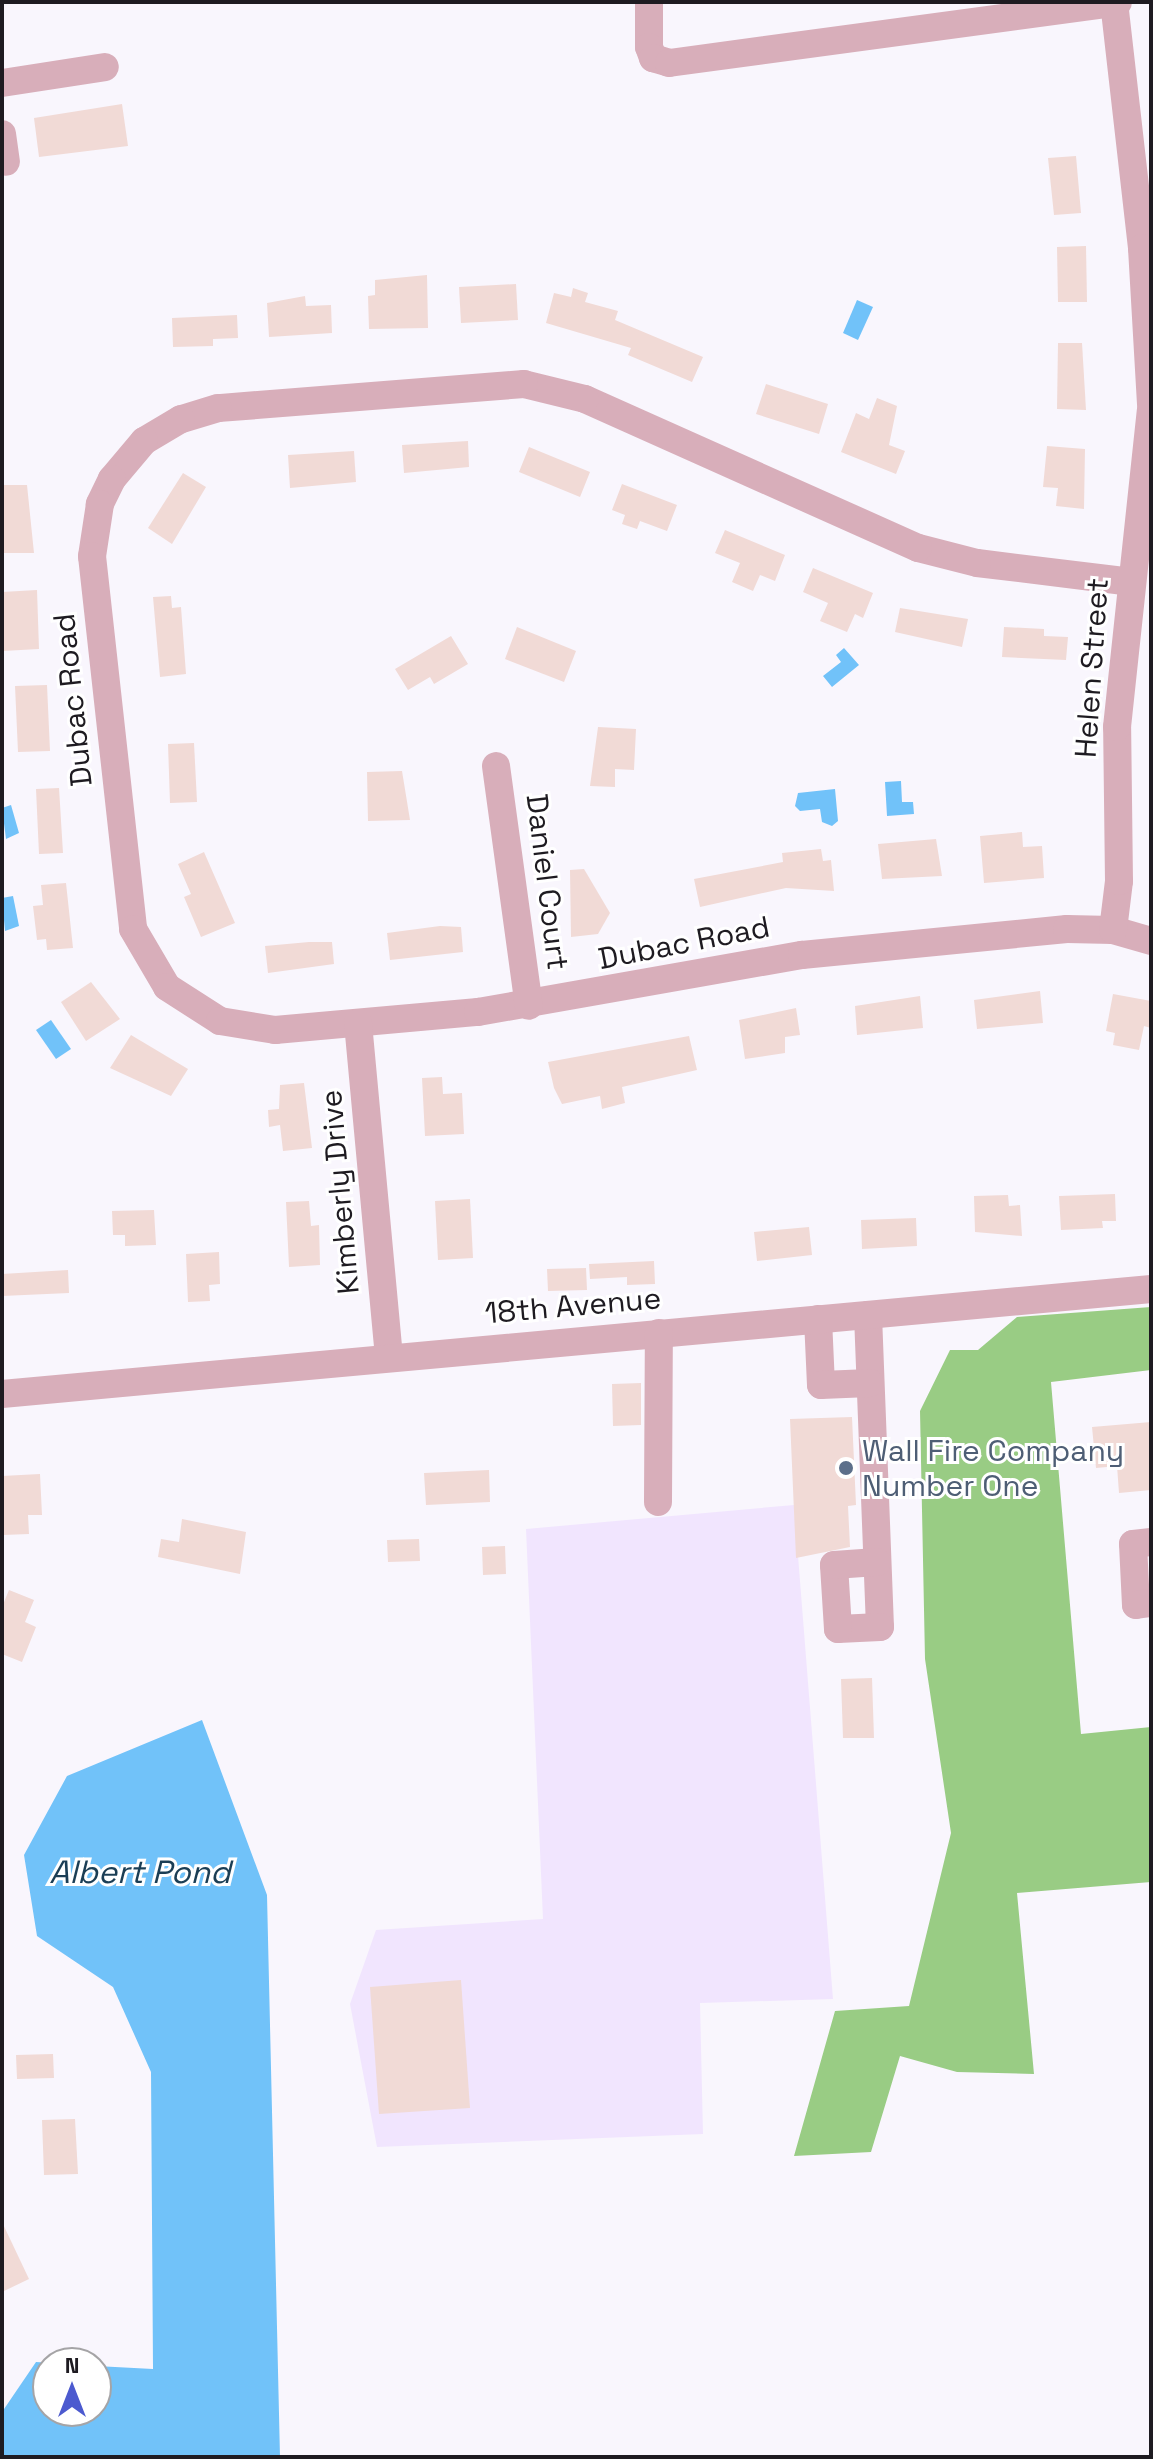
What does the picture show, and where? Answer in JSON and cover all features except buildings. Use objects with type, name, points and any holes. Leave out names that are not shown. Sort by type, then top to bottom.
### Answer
[{"type":"street","points":[[649,2],[653,58],[680,61],[1116,2],[1142,248],[1151,405]]},
{"type":"street","points":[[2,83],[105,67]]},
{"type":"street","points":[[2,134],[6,162]]},
{"type":"street","name":"Dubac Road","points":[[1132,582],[977,563],[918,548],[585,399],[545,387],[500,384],[218,408],[162,428],[112,479],[93,531],[133,929],[167,987],[220,1021],[275,1030],[529,1006],[802,955],[1067,929],[1113,930],[1151,941]]},
{"type":"street","name":"Helen Street","points":[[1113,930],[1119,881],[1117,727],[1151,411]]},
{"type":"street","name":"Daniel Court","points":[[496,766],[529,1006]]},
{"type":"street","name":"Kimberly Drive","points":[[358,1023],[389,1355]]},
{"type":"street","name":"18th Avenue","points":[[2,1394],[389,1355],[1151,1289]]},
{"type":"street","points":[[868,1315],[877,1562]]},
{"type":"street","points":[[818,1319],[821,1385],[870,1383]]},
{"type":"street","points":[[658,1502],[659,1333]]},
{"type":"street","points":[[1151,1542],[1133,1544],[1136,1605],[1151,1603]]},
{"type":"shaded area","points":[[794,1505],[833,1999],[700,2003],[703,2134],[377,2147],[350,2004],[376,1930],[543,1919],[526,1529]]},
{"type":"green space","points":[[1151,1307],[1151,1370],[1051,1382],[1081,1734],[1151,1727],[1151,1882],[1017,1893],[1034,2074],[957,2072],[900,2056],[871,2152],[794,2156],[835,2011],[909,2006],[951,1833],[925,1659],[920,1411],[950,1350],[978,1350],[1017,1317]]},
{"type":"water","points":[[857,300],[873,307],[858,340],[843,333]]},
{"type":"water","points":[[844,648],[859,665],[832,687],[823,676],[841,662],[836,655]]},
{"type":"water","points":[[901,781],[902,802],[913,802],[914,814],[887,816],[885,782]]},
{"type":"water","points":[[835,789],[838,821],[832,826],[822,822],[820,809],[800,811],[795,806],[798,793]]},
{"type":"water","points":[[11,805],[19,833],[6,839],[2,808]]},
{"type":"water","points":[[13,896],[19,926],[5,931],[2,898]]},
{"type":"water","points":[[51,1020],[71,1049],[56,1059],[36,1030]]},
{"type":"water","name":"Albert Pond","points":[[202,1720],[267,1895],[280,2457],[2,2457],[2,2412],[32,2368],[32,2427],[112,2427],[112,2367],[153,2369],[151,2072],[113,1987],[37,1936],[24,1855],[67,1776]]},
{"type":"place","name":"Wall Fire Company Number One","points":[[846,1468]]}]
